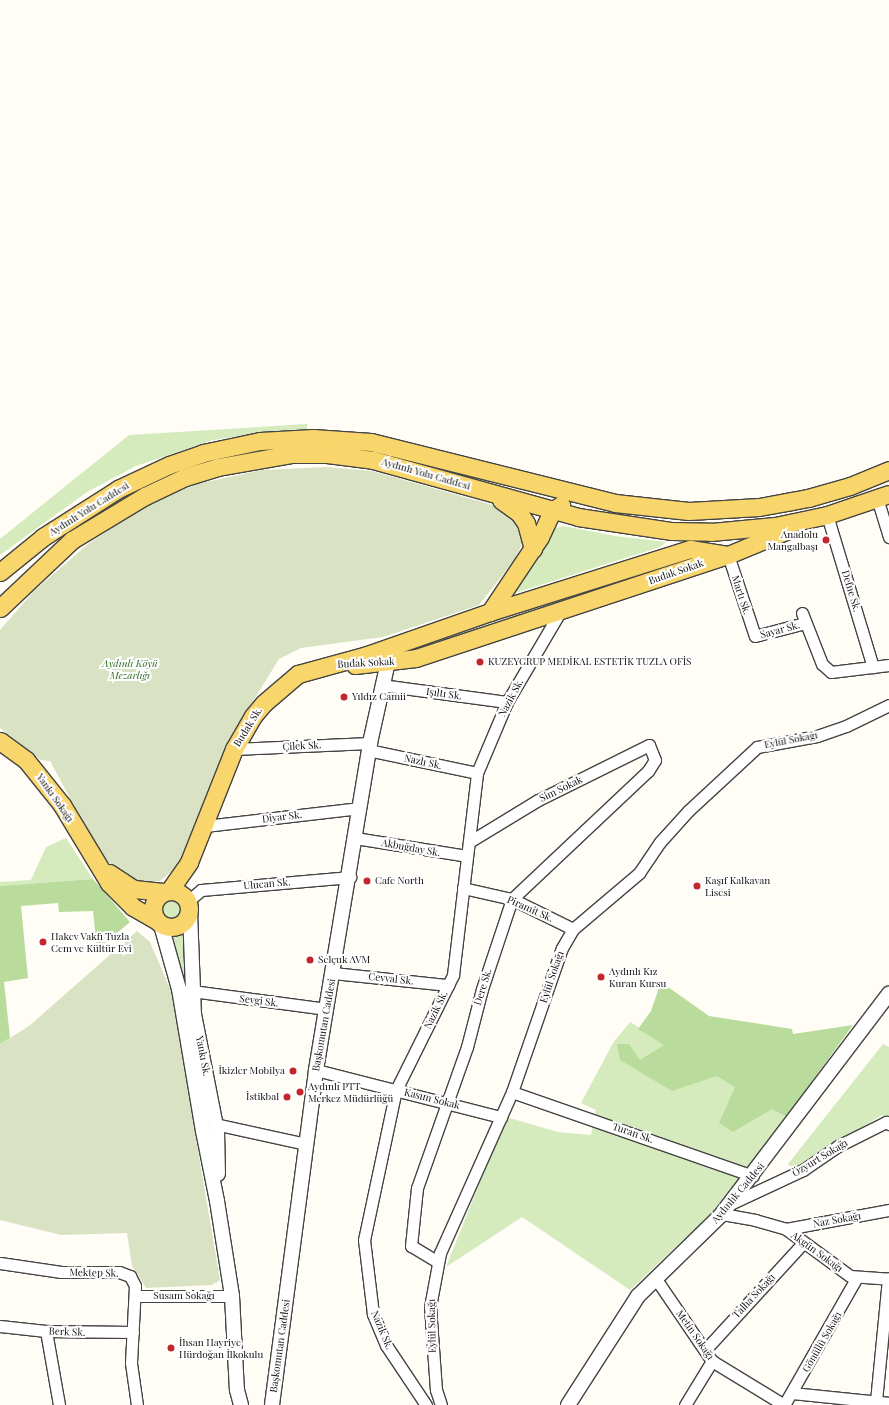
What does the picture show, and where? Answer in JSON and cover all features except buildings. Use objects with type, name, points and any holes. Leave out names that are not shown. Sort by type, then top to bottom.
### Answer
[{"type":"main road","name":"Aydınlı Yolu Caddesi","points":[[0,572],[43,537],[118,489],[163,468],[203,453],[235,445],[288,439],[337,438],[371,442],[615,503],[689,511],[759,507],[801,499],[850,486],[889,470]]},
{"type":"main road","name":"Aydınlı Yolu Caddesi","points":[[0,608],[47,560],[95,524],[172,484],[218,467],[291,454],[327,454],[373,460],[552,511],[640,528],[711,532],[775,526],[827,514],[883,496]]},
{"type":"main road","points":[[478,489],[519,513],[526,523],[532,550]]},
{"type":"main road","points":[[490,612],[532,550],[552,511],[567,502],[626,513],[689,511]]},
{"type":"main road","name":"Budak Sokak","points":[[331,665],[387,663],[416,658],[560,612],[728,555],[827,514]]},
{"type":"main road","name":"Budak Sokak","points":[[331,665],[391,647],[490,612],[690,549],[728,555]]},
{"type":"main road","name":"Budak Sk.","points":[[179,898],[234,750],[253,716],[284,685],[306,670],[331,665]]},
{"type":"main road","name":"Yankı Sokağı","points":[[2,743],[26,760],[62,805],[109,883],[124,899],[159,923]]},
{"type":"main road","name":"Yankı Sokağı","points":[[94,860],[115,877],[134,889],[179,898]]},
{"type":"main road","points":[[179,898],[179,926],[159,923],[153,905],[179,898]]},
{"type":"street","points":[[883,496],[889,537]]},
{"type":"street","name":"Defne Sk.","points":[[827,514],[873,667]]},
{"type":"street","name":"Martı Sk.","points":[[728,555],[755,636]]},
{"type":"street","points":[[536,619],[553,593]]},
{"type":"street","name":"Nazik Sk.","points":[[426,1405],[386,1345],[373,1314],[364,1240],[396,1090],[453,975],[477,773],[506,702],[560,612]]},
{"type":"street","name":"Sayar Sk.","points":[[755,636],[803,618],[822,664],[831,672],[873,667]]},
{"type":"street","name":"Başkomutan Caddesi","points":[[272,1405],[316,1070],[350,877],[369,747],[381,685],[391,647]]},
{"type":"street","points":[[873,667],[889,665]]},
{"type":"street","name":"Işıltı Sk.","points":[[381,685],[506,702]]},
{"type":"street","name":"Eylül Sokağı","points":[[442,1405],[436,1390],[430,1307],[438,1262],[512,1092],[562,948],[573,929],[639,873],[660,842],[688,811],[757,747],[817,736],[846,726],[889,705]]},
{"type":"street","name":"Sim Sokak","points":[[469,842],[538,800],[613,764],[626,754],[649,745],[651,752]]},
{"type":"street","name":"Çilek Sk.","points":[[234,750],[369,747]]},
{"type":"street","name":"Nazlı Sk.","points":[[369,747],[477,773]]},
{"type":"street","name":"Dere Sk.","points":[[438,1262],[411,1246],[417,1188],[445,1102],[467,1047],[482,989],[512,899],[648,771],[655,760],[651,752]]},
{"type":"street","name":"Diyar Sk.","points":[[205,826],[360,808]]},
{"type":"street","name":"Akbuğday Sk.","points":[[355,838],[467,856]]},
{"type":"street","name":"Ulucan Sk.","points":[[179,898],[201,890],[350,877]]},
{"type":"street","name":"Piramit Sk.","points":[[463,888],[512,899],[573,929]]},
{"type":"street","name":"Yankı Sk.","points":[[179,898],[192,991],[215,1124],[217,1201]]},
{"type":"street","name":"Yankı Sk.","points":[[159,923],[179,989],[217,1201],[232,1296],[237,1390],[241,1405]]},
{"type":"street","name":"Cevval Sk.","points":[[333,972],[448,985]]},
{"type":"street","name":"Sevgi Sk.","points":[[192,991],[327,1009]]},
{"type":"street","name":"Aydınlık Caddesi","points":[[568,1405],[638,1296],[726,1209],[885,1008],[889,994]]},
{"type":"street","name":"Kasım Sokak","points":[[316,1070],[501,1117]]},
{"type":"street","name":"Turan Sk.","points":[[512,1092],[753,1176]]},
{"type":"street","name":"Özyurt Sokağı","points":[[726,1209],[803,1170],[838,1146],[886,1122],[889,1124]]},
{"type":"street","points":[[215,1124],[306,1144]]},
{"type":"street","name":"Akgün Sokağı","points":[[726,1209],[755,1220],[786,1229],[803,1243],[850,1276],[889,1279]]},
{"type":"street","name":"Naz Sokağı","points":[[786,1229],[889,1210]]},
{"type":"street","name":"Talha Sokağı","points":[[705,1350],[803,1243]]},
{"type":"street","name":"Mektep Sk.","points":[[0,1263],[61,1272],[119,1272],[130,1276],[135,1286],[131,1363],[137,1405]]},
{"type":"street","name":"Gönüllü Sokağı","points":[[784,1405],[857,1277]]},
{"type":"street","name":"Metin Sokağı","points":[[656,1279],[712,1362],[784,1405]]},
{"type":"street","points":[[876,1401],[889,1279]]},
{"type":"street","name":"Susam Sokağı","points":[[135,1296],[232,1296]]},
{"type":"street","name":"Berk Sk.","points":[[0,1326],[46,1331],[133,1332]]},
{"type":"street","points":[[46,1331],[59,1405]]},
{"type":"street","points":[[686,1405],[712,1362]]},
{"type":"street","points":[[792,1393],[889,1403]]},
{"type":"green space","points":[[307,424],[307,429],[270,431],[213,440],[136,466],[87,492],[0,555],[0,539],[129,435]]},
{"type":"green space","name":"Aydınlı Köyü Mezarlığı","points":[[326,467],[372,471],[500,507],[519,517],[526,535],[515,559],[479,605],[383,637],[301,648],[279,659],[227,743],[183,862],[160,881],[141,884],[119,874],[98,850],[50,761],[41,760],[0,728],[0,630],[34,591],[88,544],[146,505],[197,484],[262,470]]},
{"type":"green space","points":[[564,526],[615,536],[666,542],[660,547],[512,594],[511,589],[555,528]]},
{"type":"green space","points":[[700,552],[707,554],[544,608],[557,600]]},
{"type":"green space","points":[[529,609],[530,611],[479,627],[474,634],[429,648],[404,651],[404,649]]},
{"type":"green space","points":[[66,838],[93,879],[0,886],[0,882],[31,880],[46,847]]},
{"type":"green space","points":[[93,879],[130,922],[97,950],[93,911],[59,912],[58,903],[21,906],[28,978],[4,982],[10,1038],[0,1044],[0,886]]},
{"type":"green space","points":[[171,900],[179,903],[182,911],[179,919],[171,922],[163,919],[160,911],[163,903]]},
{"type":"green space","points":[[186,929],[191,1013],[167,933]]},
{"type":"green space","points":[[137,931],[150,942],[171,991],[220,1280],[212,1285],[146,1288],[132,1266],[127,1233],[61,1235],[0,1220],[0,1044],[29,1026]]},
{"type":"green space","points":[[661,982],[709,1016],[792,1029],[793,1034],[853,1025],[786,1117],[772,1109],[733,1132],[719,1123],[735,1087],[717,1076],[672,1091],[620,1060],[617,1044],[629,1044],[640,1060],[664,1045],[638,1029],[651,1011]]},
{"type":"green space","points":[[630,1022],[786,1117],[716,1209],[630,1290],[522,1217],[446,1267],[506,1117],[558,1132],[591,1135],[596,1110],[581,1103],[613,1043]]},
{"type":"green space","points":[[883,1044],[889,1047],[889,1120],[882,1115],[794,1169],[788,1164]]},
{"type":"place","name":"Anadolu Mangalbaşı","points":[[826,540]]},
{"type":"place","name":"KUZEYGRUP MEDİKAL ESTETİK TUZLA OFİS","points":[[480,662]]},
{"type":"place","name":"Yıldız Camii","points":[[344,697]]},
{"type":"place","name":"Cafe North","points":[[367,881]]},
{"type":"place","name":"Kaşıf Kalkavan Lisesi","points":[[697,886]]},
{"type":"place","name":"Hakev Vakfı Tuzla Cem ve Kültür Evi","points":[[43,942]]},
{"type":"place","name":"Selçuk AVM","points":[[310,960]]},
{"type":"place","name":"Aydınlı Kız Kuran Kursu","points":[[601,977]]},
{"type":"place","name":"İkizler Mobilya","points":[[293,1071]]},
{"type":"place","name":"Aydınlı PTT Merkez Müdürlüğü","points":[[300,1092]]},
{"type":"place","name":"İstikbal","points":[[287,1097]]},
{"type":"place","name":"İhsan Hayriye Hürdoğan İlkokulu","points":[[171,1348]]}]
